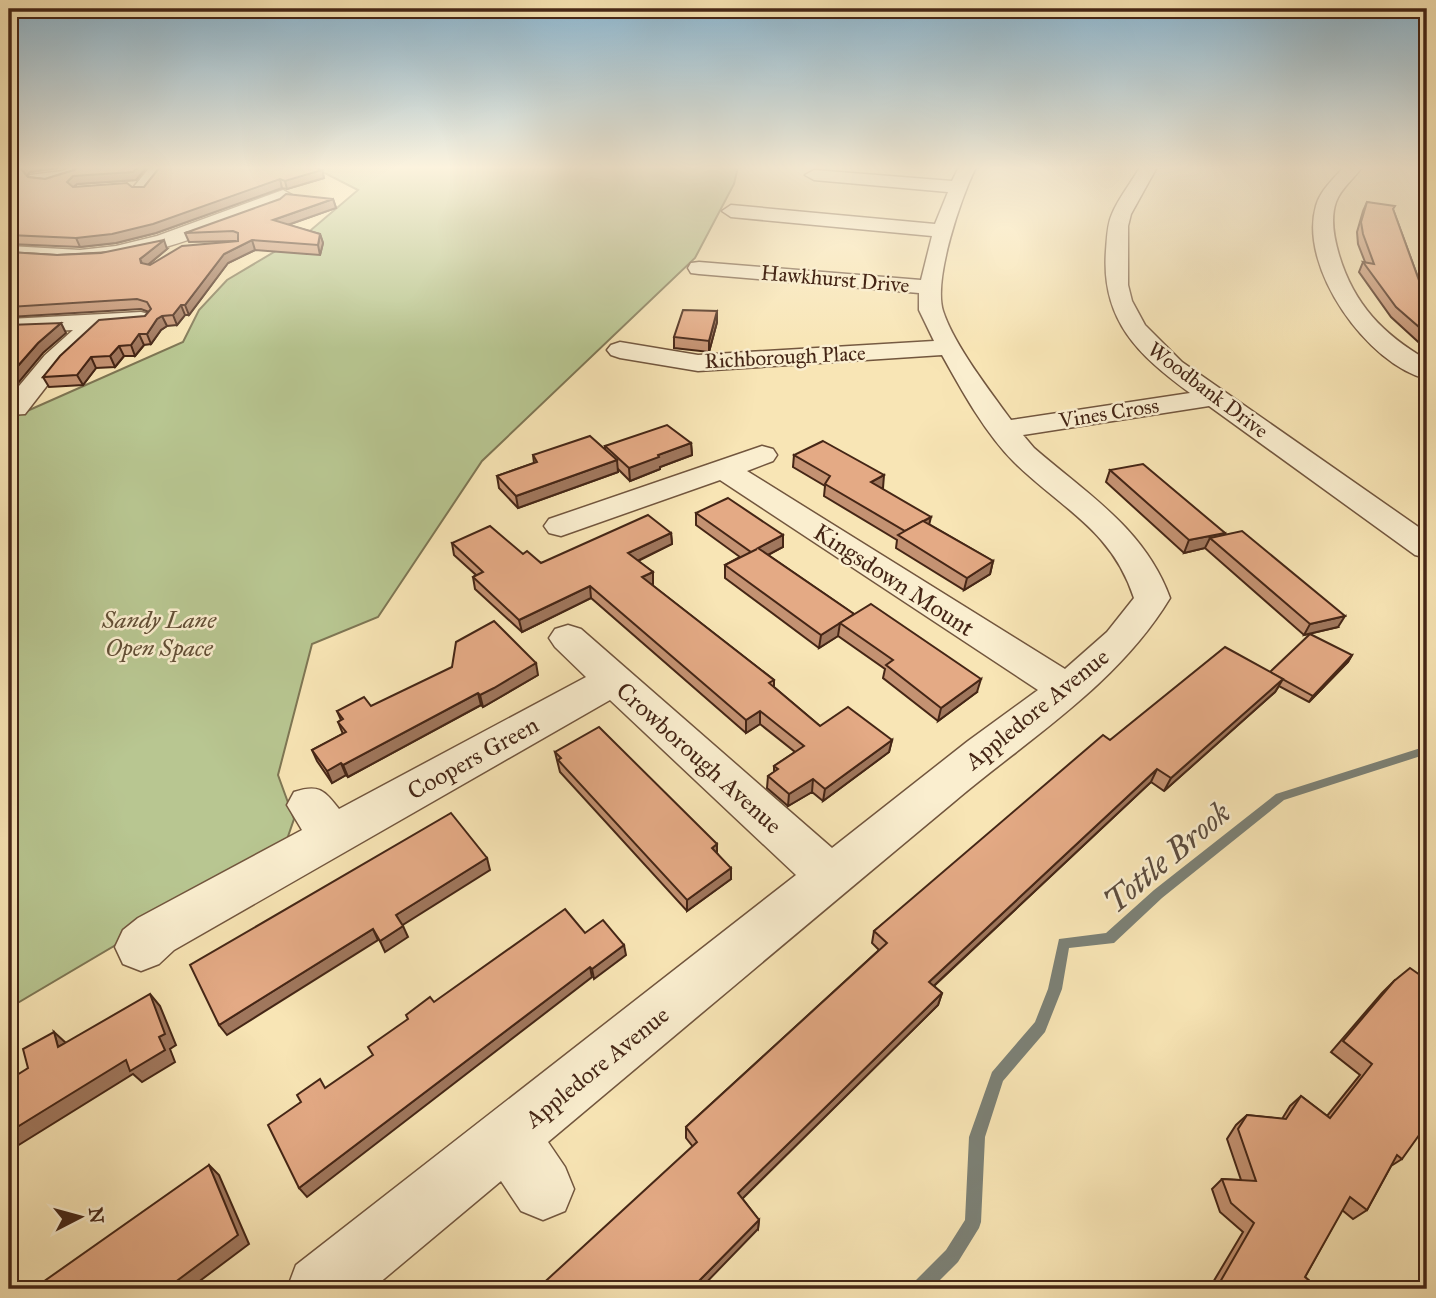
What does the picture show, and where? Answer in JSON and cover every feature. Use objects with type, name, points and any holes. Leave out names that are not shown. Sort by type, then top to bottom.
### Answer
[{"type":"street","points":[[9,252],[92,256],[164,240],[201,228]]},
{"type":"street","points":[[908,228],[944,231]]},
{"type":"street","name":"Appledore Avenue","points":[[320,1289],[1066,689],[1129,634],[1141,619],[1152,598],[1147,577],[1132,551],[1022,453],[1003,430],[950,347],[932,311],[929,288],[945,228]]},
{"type":"street","name":"Woodbank Drive","points":[[1118,228],[1115,269],[1122,310],[1148,346],[1214,397],[1427,548]]},
{"type":"street","points":[[1322,228],[1334,281],[1346,303],[1390,350],[1427,372]]},
{"type":"street","points":[[164,240],[197,248]]},
{"type":"street","name":"Hawkhurst Drive","points":[[699,268],[929,288]]},
{"type":"street","points":[[9,326],[141,319]]},
{"type":"street","points":[[54,393],[20,401],[54,360],[95,323]]},
{"type":"street","name":"Richborough Place","points":[[619,350],[698,363],[950,347]]},
{"type":"street","name":"Vines Cross","points":[[1003,430],[1214,397]]},
{"type":"street","points":[[561,526],[762,455]]},
{"type":"street","name":"Kingsdown Mount","points":[[723,469],[1066,689]]},
{"type":"street","name":"Crowborough Avenue","points":[[568,639],[831,877]]},
{"type":"street","name":"Coopers Green","points":[[141,947],[321,821],[613,680]]},
{"type":"street","name":"Appledore Avenue","points":[[509,1138],[543,1189]]},
{"type":"green space","name":"Sandy Lane Open Space","points":[[314,228],[711,228],[695,258],[482,461],[378,617],[312,644],[278,775],[294,819],[285,845],[9,1008],[9,419],[183,342],[199,310],[227,280]]},
{"type":"building","points":[[9,228],[138,228],[76,238],[9,235]]},
{"type":"building","points":[[200,228],[298,228],[320,234],[318,245],[252,240],[224,254],[185,305],[181,305],[173,315],[157,319],[147,334],[139,334],[131,345],[119,346],[110,356],[91,357],[77,375],[43,377],[60,356],[99,320],[145,316],[151,309],[147,302],[137,299],[9,307],[9,252],[57,255],[101,253],[164,240],[140,259],[141,263],[150,265],[182,246],[238,241],[238,233],[233,231],[185,233]]},
{"type":"building","points":[[1362,228],[1400,228],[1427,297],[1427,334],[1396,307],[1363,262],[1374,264]]},
{"type":"building","points":[[683,310],[717,311],[709,341],[674,337]]},
{"type":"building","points":[[61,323],[38,343],[9,376],[9,325]]},
{"type":"building","points":[[667,425],[691,443],[629,468],[605,446]]},
{"type":"building","points":[[590,436],[617,460],[516,496],[497,476],[537,462],[533,455]]},
{"type":"building","points":[[823,441],[884,475],[871,482],[931,517],[905,531],[825,484],[830,476],[794,455]]},
{"type":"building","points":[[1143,464],[1225,533],[1189,540],[1110,470]]},
{"type":"building","points":[[728,498],[783,535],[758,548],[854,614],[821,635],[725,565],[751,552],[696,513]]},
{"type":"building","points":[[648,515],[671,533],[628,553],[653,572],[642,577],[774,680],[769,683],[820,726],[848,707],[892,740],[825,789],[813,779],[789,794],[768,776],[778,769],[774,766],[804,746],[760,711],[746,720],[590,586],[519,620],[473,577],[483,572],[452,543],[490,526],[523,554],[527,551],[541,563]]},
{"type":"building","points":[[923,521],[993,561],[967,578],[898,535]]},
{"type":"building","points":[[1242,531],[1345,616],[1310,624],[1210,538]]},
{"type":"building","points":[[871,604],[981,679],[941,708],[886,665],[893,660],[840,623]]},
{"type":"building","points":[[494,621],[536,663],[494,688],[480,695],[478,693],[327,771],[312,750],[346,732],[338,722],[343,719],[337,711],[364,697],[371,706],[452,667],[456,642]]},
{"type":"building","points":[[1310,634],[1352,655],[1313,696],[1270,672]]},
{"type":"building","points":[[1225,647],[1283,679],[1171,778],[1157,769],[929,982],[942,993],[738,1193],[759,1220],[691,1289],[537,1289],[697,1142],[686,1127],[887,943],[874,931],[1103,735],[1110,740]]},
{"type":"building","points":[[599,727],[717,844],[712,848],[731,868],[687,900],[558,760],[561,758],[555,752]]},
{"type":"building","points":[[451,813],[487,858],[396,915],[403,926],[380,941],[373,929],[219,1025],[190,965]]},
{"type":"building","points":[[565,909],[585,933],[603,920],[624,945],[592,969],[590,967],[299,1188],[268,1125],[301,1102],[297,1095],[320,1079],[325,1088],[373,1055],[368,1047],[408,1019],[406,1015],[430,997],[434,1002]]},
{"type":"building","points":[[1410,968],[1420,975],[1427,968],[1427,1124],[1402,1159],[1397,1155],[1367,1210],[1350,1197],[1305,1277],[1319,1289],[1216,1289],[1254,1223],[1231,1203],[1222,1179],[1256,1181],[1238,1129],[1247,1115],[1286,1119],[1301,1096],[1330,1118],[1372,1064],[1343,1041],[1394,981]]},
{"type":"building","points":[[150,994],[165,1034],[159,1037],[165,1050],[130,1071],[126,1060],[9,1132],[9,1080],[28,1068],[23,1049],[54,1032],[58,1047]]},
{"type":"building","points":[[209,1165],[238,1235],[166,1289],[33,1289]]},
{"type":"waterway","name":"Tottle Brook","points":[[919,1289],[952,1256],[973,1222],[977,1137],[997,1077],[1040,1027],[1055,989],[1064,943],[1109,939],[1158,894],[1280,797],[1427,750]]}]
